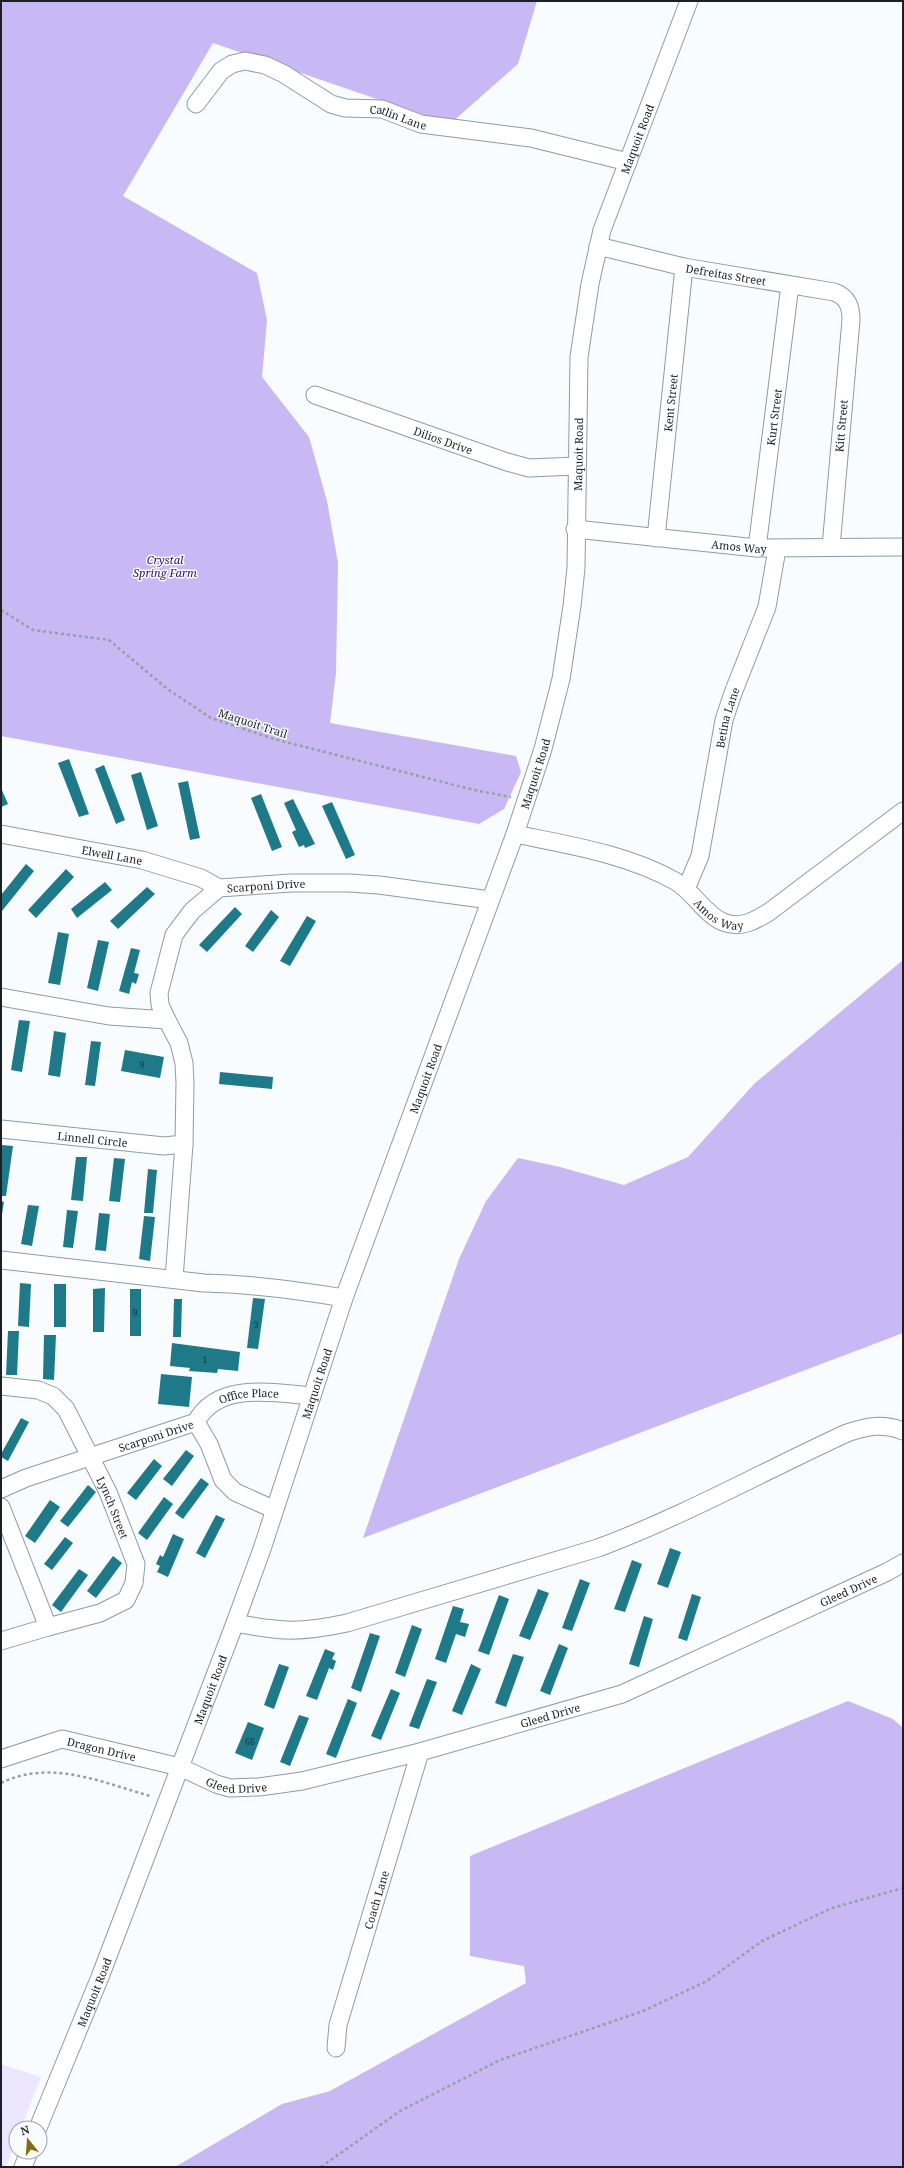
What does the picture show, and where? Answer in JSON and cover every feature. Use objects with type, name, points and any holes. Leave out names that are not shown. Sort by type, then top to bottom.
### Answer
[{"type":"street","name":"Maquoit Road","points":[[41,2120],[100,1977],[235,1623],[262,1549],[273,1508],[344,1298],[515,834],[543,749],[561,679],[576,568],[575,529],[579,357],[583,320],[598,246],[689,1]]},
{"type":"street","name":"Catlin Lane","points":[[196,104],[221,71],[232,64],[245,61],[265,64],[284,74],[331,104],[345,108],[382,109],[421,124],[531,138],[628,162]]},
{"type":"street","name":"Defreitas Street","points":[[598,246],[684,267],[834,292],[842,294],[849,305]]},
{"type":"street","name":"Kent Street","points":[[656,538],[684,267]]},
{"type":"street","name":"Kurt Street","points":[[757,548],[790,285]]},
{"type":"street","name":"Kitt Street","points":[[831,547],[851,320],[849,305]]},
{"type":"street","name":"Dilios Drive","points":[[315,395],[507,462],[529,468],[576,466]]},
{"type":"street","name":"Amos Way","points":[[575,529],[757,548],[903,547]]},
{"type":"street","name":"Betina Lane","points":[[686,889],[700,856],[724,720],[733,692],[766,607],[777,549]]},
{"type":"street","name":"Amos Way","points":[[515,834],[592,851],[652,869],[686,889],[708,911],[723,922],[740,925],[755,920],[903,811]]},
{"type":"street","name":"Elwell Lane","points":[[1,834],[142,860],[201,878],[219,888]]},
{"type":"street","name":"Scarponi Drive","points":[[167,1020],[160,1005],[158,993],[174,935],[192,911],[219,888],[290,883],[349,883],[378,885],[490,900]]},
{"type":"street","points":[[1,997],[109,1016],[167,1020],[179,1043],[184,1063],[184,1144],[174,1279]]},
{"type":"street","name":"Linnell Circle","points":[[1,1129],[164,1146],[184,1144]]},
{"type":"street","points":[[1,1260],[204,1283],[234,1284],[307,1291],[344,1298]]},
{"type":"street","name":"Lynch Street","points":[[1,1386],[38,1390],[53,1396],[66,1409],[108,1492],[136,1564],[134,1583],[126,1600],[100,1613],[48,1627]]},
{"type":"street","name":"Office Place","points":[[196,1422],[211,1403],[237,1393],[281,1392],[312,1396]]},
{"type":"street","name":"Scarponi Drive","points":[[1,1489],[90,1456],[196,1422],[209,1444],[223,1480],[236,1492],[273,1508]]},
{"type":"street","points":[[235,1623],[289,1632],[319,1629],[347,1623],[591,1550],[626,1538],[847,1433],[874,1425],[888,1426],[903,1431]]},
{"type":"street","points":[[1,1507],[48,1627],[1,1641]]},
{"type":"street","name":"Gleed Drive","points":[[180,1767],[216,1784],[230,1788],[259,1788],[302,1781],[420,1752],[622,1694],[887,1572],[903,1563]]},
{"type":"street","name":"Dragon Drive","points":[[1,1758],[62,1739],[180,1767]]},
{"type":"street","name":"Coach Lane","points":[[336,2048],[338,2025],[420,1752]]},
{"type":"path","name":"Maquoit Trail","points":[[1,610],[33,630],[108,640],[166,688],[211,718],[274,739],[474,790],[526,800]]},
{"type":"path","points":[[903,1132],[903,1145]]},
{"type":"path","points":[[1,1783],[37,1772],[66,1772],[150,1796]]},
{"type":"path","points":[[321,2167],[400,2111],[500,2060],[643,2011],[707,1981],[762,1941],[832,1908],[903,1888]]},
{"type":"shaded area","points":[[1,2064],[41,2077],[24,2120],[8,2120],[9,2160],[6,2167],[1,2167]]},
{"type":"green space","name":"Crystal Spring Farm","points":[[1,1],[537,1],[518,64],[450,124],[213,43],[123,196],[257,273],[267,320],[262,377],[309,437],[327,501],[338,563],[336,673],[330,723],[516,756],[521,772],[504,809],[479,824],[1,736]]},
{"type":"green space","points":[[903,960],[903,1333],[363,1538],[459,1259],[486,1201],[518,1158],[560,1167],[624,1185],[688,1157],[755,1083]]},
{"type":"green space","points":[[848,1701],[893,1719],[903,1728],[903,2167],[175,2167],[282,2104],[330,2091],[526,1983],[524,1966],[470,1956],[470,1856]]},
{"type":"building","points":[[69,759],[89,814],[79,817],[58,763]]},
{"type":"building","points":[[104,765],[125,820],[116,824],[95,769]]},
{"type":"building","points":[[141,772],[158,826],[147,830],[131,775]]},
{"type":"building","points":[[188,781],[200,838],[190,840],[178,783]]},
{"type":"building","points":[[1,788],[8,804],[1,807]]},
{"type":"building","points":[[261,794],[282,847],[272,851],[251,798]]},
{"type":"building","points":[[293,799],[315,844],[305,848],[304,845],[299,847],[292,832],[296,830],[284,803]]},
{"type":"building","points":[[332,802],[355,855],[346,859],[322,806]]},
{"type":"building","points":[[26,864],[34,871],[2,911],[1,895]]},
{"type":"building","points":[[66,869],[74,877],[36,918],[28,910]]},
{"type":"building","points":[[105,882],[112,890],[77,918],[71,909]]},
{"type":"building","points":[[147,887],[155,894],[118,929],[110,921]]},
{"type":"building","points":[[235,907],[242,914],[207,952],[199,945]]},
{"type":"building","points":[[271,910],[279,917],[253,952],[245,946]]},
{"type":"building","points":[[307,916],[316,921],[290,966],[280,961]]},
{"type":"building","points":[[58,932],[69,934],[60,985],[48,983]]},
{"type":"building","points":[[98,940],[109,942],[98,991],[87,988]]},
{"type":"building","points":[[131,948],[140,950],[134,973],[139,974],[136,984],[132,982],[129,994],[119,991]]},
{"type":"building","points":[[19,1020],[30,1021],[22,1072],[11,1070]]},
{"type":"building","points":[[54,1031],[66,1033],[60,1077],[48,1075]]},
{"type":"building","points":[[91,1041],[101,1042],[95,1086],[85,1085]]},
{"type":"building","points":[[125,1050],[164,1057],[160,1078],[121,1071]]},
{"type":"building","points":[[220,1072],[273,1077],[272,1089],[219,1084]]},
{"type":"building","points":[[2,1145],[13,1146],[6,1196],[1,1196]]},
{"type":"building","points":[[76,1157],[87,1157],[83,1201],[71,1200]]},
{"type":"building","points":[[114,1158],[125,1159],[120,1202],[109,1201]]},
{"type":"building","points":[[148,1169],[157,1170],[153,1213],[144,1213]]},
{"type":"building","points":[[1,1201],[4,1202],[2,1214],[1,1214]]},
{"type":"building","points":[[28,1205],[39,1206],[32,1246],[21,1244]]},
{"type":"building","points":[[67,1210],[78,1211],[73,1248],[63,1247]]},
{"type":"building","points":[[99,1213],[110,1214],[106,1251],[95,1250]]},
{"type":"building","points":[[144,1216],[155,1217],[150,1261],[139,1259]]},
{"type":"building","points":[[20,1283],[31,1284],[29,1327],[18,1326]]},
{"type":"building","points":[[54,1284],[66,1284],[66,1327],[54,1327]]},
{"type":"building","points":[[105,1288],[104,1332],[93,1332],[93,1289]]},
{"type":"building","points":[[130,1289],[141,1289],[141,1336],[130,1336]]},
{"type":"building","points":[[253,1298],[265,1299],[258,1349],[247,1348]]},
{"type":"building","points":[[174,1299],[182,1299],[181,1337],[173,1337]]},
{"type":"building","points":[[8,1331],[19,1331],[17,1375],[6,1375]]},
{"type":"building","points":[[44,1335],[56,1335],[54,1380],[43,1379]]},
{"type":"building","points":[[172,1343],[240,1352],[238,1371],[218,1369],[217,1373],[189,1371],[190,1368],[170,1366]]},
{"type":"building","points":[[161,1374],[192,1377],[189,1407],[158,1404]]},
{"type":"building","points":[[21,1418],[29,1422],[8,1461],[1,1457],[1,1454]]},
{"type":"building","points":[[186,1450],[194,1456],[172,1486],[163,1479]]},
{"type":"building","points":[[154,1459],[162,1466],[136,1500],[127,1493]]},
{"type":"building","points":[[201,1478],[209,1484],[183,1519],[175,1513]]},
{"type":"building","points":[[88,1485],[96,1492],[68,1527],[60,1521]]},
{"type":"building","points":[[164,1497],[173,1504],[147,1540],[138,1533]]},
{"type":"building","points":[[50,1500],[60,1507],[35,1543],[25,1536]]},
{"type":"building","points":[[216,1515],[225,1519],[205,1558],[196,1553]]},
{"type":"building","points":[[173,1534],[184,1539],[168,1577],[157,1572],[160,1566],[156,1564],[160,1555],[163,1557]]},
{"type":"building","points":[[65,1537],[73,1543],[52,1570],[44,1564]]},
{"type":"building","points":[[670,1548],[681,1552],[668,1588],[657,1584]]},
{"type":"building","points":[[113,1556],[122,1563],[96,1598],[87,1591]]},
{"type":"building","points":[[632,1560],[642,1564],[625,1612],[614,1609]]},
{"type":"building","points":[[79,1569],[88,1575],[61,1612],[52,1605]]},
{"type":"building","points":[[580,1579],[590,1583],[572,1631],[562,1628]]},
{"type":"building","points":[[538,1589],[549,1593],[530,1640],[519,1636]]},
{"type":"building","points":[[692,1594],[701,1597],[687,1641],[678,1638]]},
{"type":"building","points":[[499,1595],[509,1599],[489,1655],[478,1651]]},
{"type":"building","points":[[453,1606],[464,1609],[460,1622],[469,1624],[465,1637],[456,1634],[446,1663],[435,1659]]},
{"type":"building","points":[[644,1616],[653,1619],[639,1667],[629,1664]]},
{"type":"building","points":[[412,1625],[422,1629],[405,1677],[395,1673]]},
{"type":"building","points":[[370,1633],[380,1636],[361,1692],[351,1688]]},
{"type":"building","points":[[559,1644],[568,1648],[550,1695],[540,1691]]},
{"type":"building","points":[[325,1649],[335,1653],[332,1659],[336,1661],[333,1670],[329,1668],[317,1700],[306,1696]]},
{"type":"building","points":[[513,1654],[524,1657],[506,1707],[495,1703]]},
{"type":"building","points":[[279,1664],[289,1667],[274,1709],[264,1705]]},
{"type":"building","points":[[471,1664],[481,1669],[462,1715],[452,1711]]},
{"type":"building","points":[[427,1679],[437,1682],[419,1729],[409,1726]]},
{"type":"building","points":[[391,1689],[400,1693],[381,1740],[371,1736]]},
{"type":"building","points":[[348,1699],[357,1703],[336,1758],[326,1754]]},
{"type":"building","points":[[299,1715],[309,1718],[290,1766],[280,1762]]},
{"type":"building","points":[[248,1722],[264,1728],[252,1760],[235,1753]]}]
